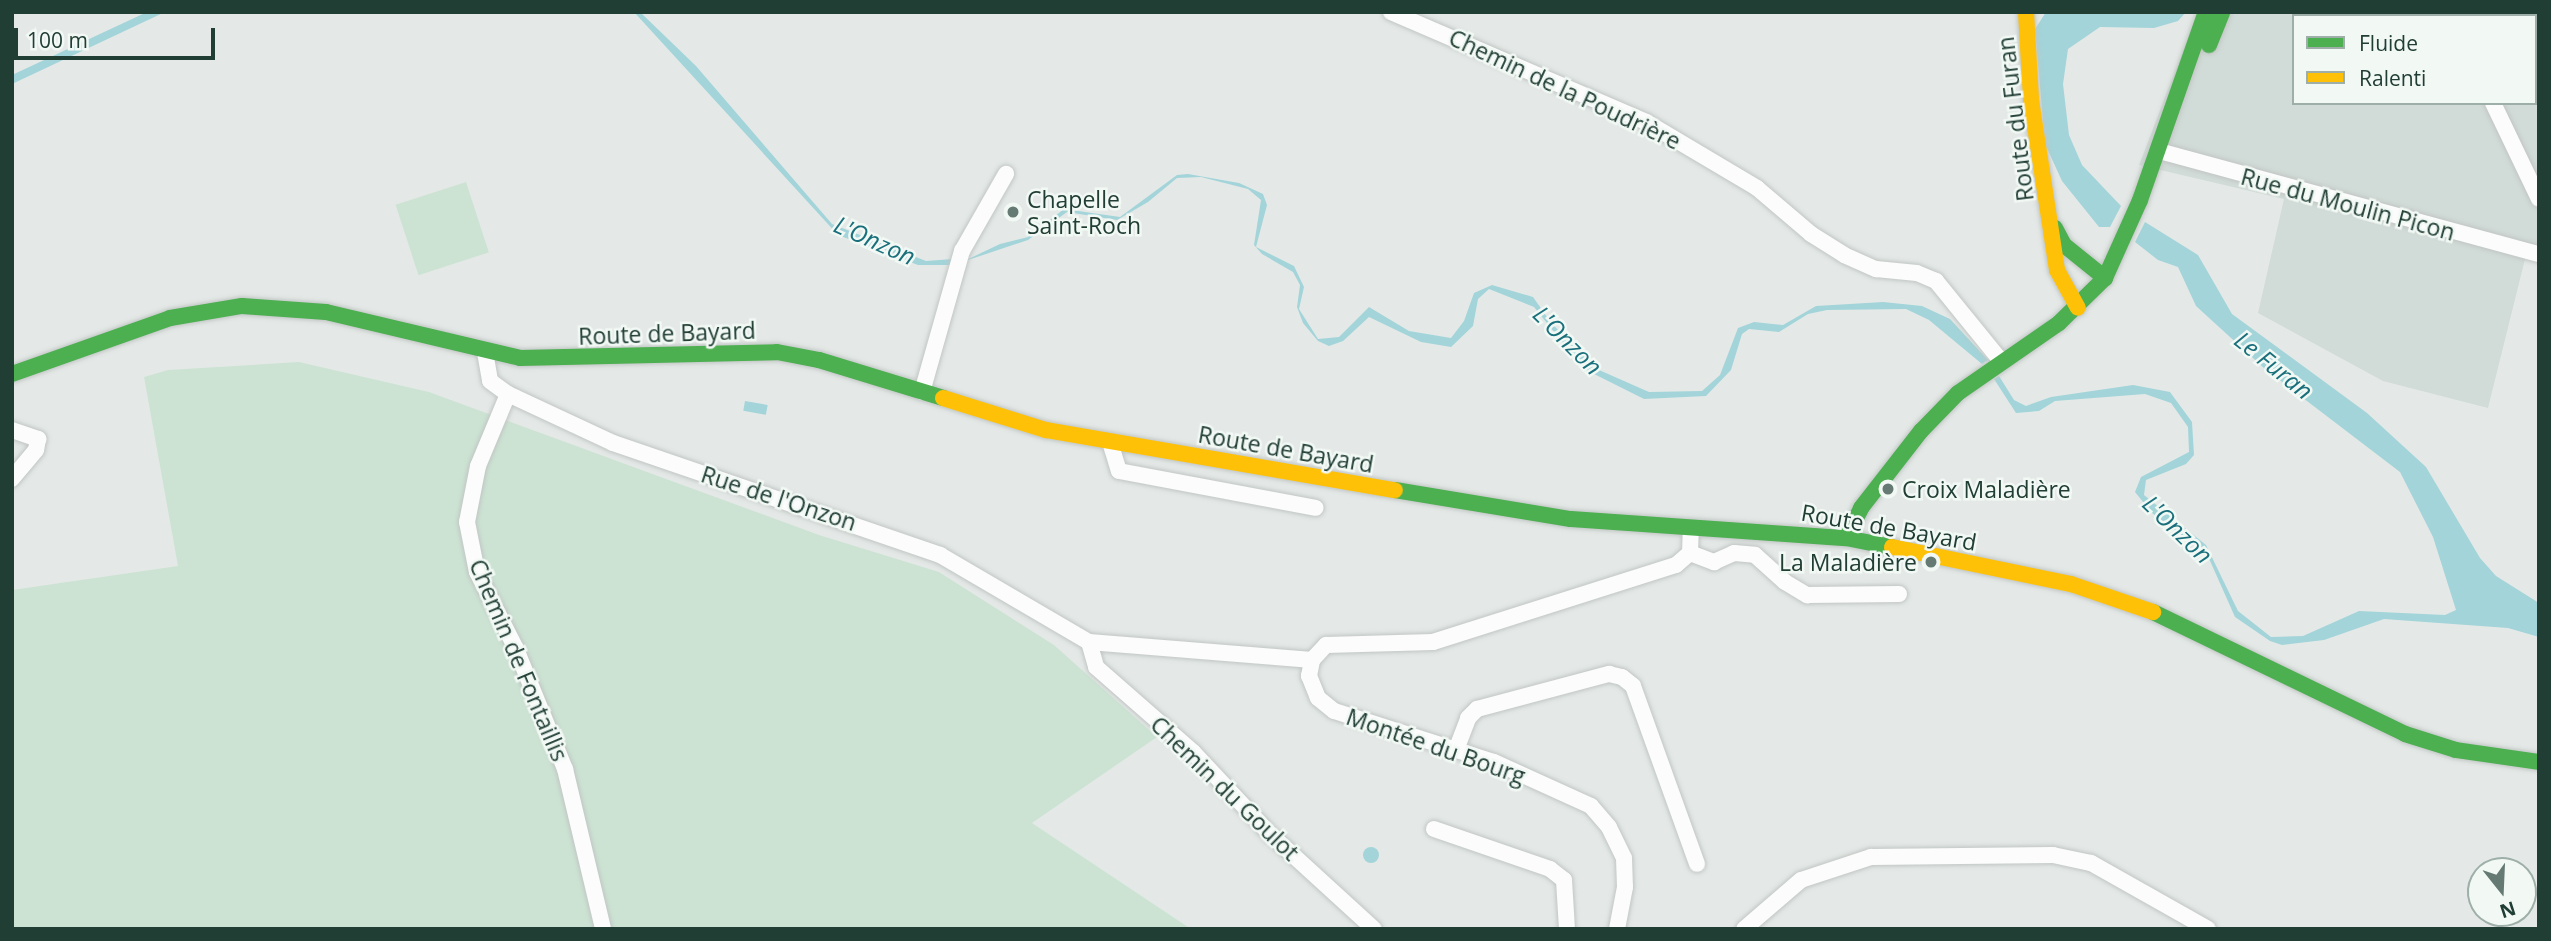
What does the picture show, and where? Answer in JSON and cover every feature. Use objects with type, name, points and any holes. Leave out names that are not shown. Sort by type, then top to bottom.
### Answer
[{"type":"main road","name":"Route du Furan","points":[[2026,12],[2031,100],[2057,270],[2078,308]]},
{"type":"main road","points":[[1846,538],[1857,512],[1921,431],[1958,393],[2078,308],[2105,278],[2122,244],[2159,151],[2206,12]]},
{"type":"main road","points":[[2159,151],[2222,12]]},
{"type":"main road","name":"Route du Furan","points":[[2050,220],[2064,245],[2105,278]]},
{"type":"main road","name":"Route de Bayard","points":[[12,373],[170,318],[242,306],[326,312],[485,352],[562,360],[724,350],[777,352],[1046,429],[1110,442],[1571,519],[1846,538],[2122,598],[2405,734],[2456,750],[2539,762]]},
{"type":"street","name":"Chemin de la Poudrière","points":[[1391,12],[1646,122],[1757,188],[1811,234],[1844,255],[1876,269],[1917,273],[1936,281],[2001,361]]},
{"type":"street","points":[[2494,105],[2539,199]]},
{"type":"street","name":"Rue du Moulin Picon","points":[[2159,151],[2539,254]]},
{"type":"street","points":[[922,392],[962,251],[1006,174]]},
{"type":"street","name":"Rue de l'Onzon","points":[[485,352],[490,382],[509,394],[613,443],[940,555],[1089,642]]},
{"type":"street","name":"Chemin de Fontaillis","points":[[509,394],[478,466],[467,522],[477,572],[516,649],[565,769],[603,929]]},
{"type":"street","points":[[12,430],[38,439],[36,450],[12,479]]},
{"type":"street","points":[[1110,442],[1119,471],[1316,508]]},
{"type":"street","points":[[1089,642],[1312,660],[1326,646],[1342,642],[1433,642],[1676,565],[1689,553],[1691,529]]},
{"type":"street","points":[[1689,553],[1714,562],[1734,553],[1755,555],[1785,582],[1807,595],[1899,594]]},
{"type":"street","name":"Chemin du Goulot","points":[[1089,642],[1096,667],[1193,752],[1271,835],[1374,929]]},
{"type":"street","name":"Montée du Bourg","points":[[1312,660],[1309,676],[1318,698],[1334,711],[1455,750],[1591,806],[1609,827],[1624,858],[1625,887],[1617,929]]},
{"type":"street","points":[[1455,750],[1468,718],[1477,709],[1609,674],[1622,677],[1633,686],[1697,864]]},
{"type":"street","points":[[1434,829],[1550,869],[1564,880],[1567,929]]},
{"type":"street","points":[[1744,929],[1801,880],[1871,857],[2053,855],[2091,863],[2208,929]]},
{"type":"shaded area","points":[[2198,12],[2539,12],[2539,248],[2528,247],[2488,408],[2383,381],[2258,313],[2284,199],[2139,165]]},
{"type":"green space","points":[[466,182],[489,252],[418,275],[396,205]]},
{"type":"green space","points":[[299,362],[429,392],[819,535],[939,572],[1054,645],[1157,737],[1032,823],[1191,929],[12,929],[12,590],[178,566],[144,377],[168,370]]},
{"type":"water","points":[[147,12],[165,12],[12,84],[12,75]]},
{"type":"water","points":[[634,12],[640,12],[696,66],[832,224],[926,261],[953,259],[956,265],[918,265],[838,235]]},
{"type":"water","points":[[2046,12],[2186,12],[2178,21],[2154,28],[2100,27],[2068,49],[2063,84],[2069,135],[2082,165],[2121,206],[2110,227],[2099,227],[2062,181],[2045,144],[2035,29]]},
{"type":"water","name":"L'Onzon","points":[[1188,174],[1239,183],[1263,194],[1267,205],[1256,247],[1294,266],[1304,287],[1299,309],[1318,339],[1339,337],[1369,307],[1409,331],[1451,338],[1464,321],[1474,293],[1492,285],[1533,297],[1552,324],[1599,370],[1649,392],[1702,391],[1720,375],[1738,328],[1754,322],[1783,325],[1816,306],[1883,302],[1922,306],[1950,319],[1988,360],[1982,364],[1929,320],[1906,309],[1827,310],[1808,314],[1779,332],[1749,329],[1742,334],[1731,370],[1706,396],[1644,399],[1584,369],[1534,307],[1489,289],[1478,299],[1473,326],[1451,347],[1421,342],[1369,317],[1343,341],[1329,346],[1318,341],[1303,323],[1297,307],[1300,285],[1293,272],[1262,254],[1254,245],[1261,200],[1248,189],[1201,177],[1177,178],[1148,202],[1117,220],[1067,212],[1028,240],[962,262],[1000,244],[1028,237],[1064,209],[1120,217],[1177,175]]},
{"type":"water","points":[[2145,222],[2198,255],[2232,314],[2367,413],[2426,467],[2480,558],[2496,576],[2539,603],[2539,637],[2508,628],[2384,619],[2324,640],[2282,645],[2270,641],[2235,617],[2207,554],[2152,513],[2135,492],[2141,477],[2189,452],[2188,427],[2171,403],[2145,394],[2055,401],[2039,411],[2016,413],[1994,379],[1999,376],[2014,400],[2026,406],[2051,397],[2133,385],[2170,392],[2192,422],[2194,455],[2186,464],[2146,480],[2144,495],[2206,545],[2238,611],[2271,637],[2303,636],[2359,611],[2445,615],[2456,610],[2433,537],[2400,472],[2265,369],[2196,306],[2178,267],[2158,260],[2135,242]]},
{"type":"water","points":[[745,401],[768,405],[766,415],[743,411]]},
{"type":"water","points":[[1371,847],[1377,849],[1377,861],[1371,863],[1365,861],[1363,855],[1365,849]]},
{"type":"traffic: fast","points":[[1846,538],[1861,508],[1921,431],[1958,393],[2059,323],[2105,278],[2140,200],[2206,12]]},
{"type":"traffic: fast","points":[[2209,45],[2222,12]]},
{"type":"traffic: fast","points":[[2055,228],[2064,245],[2105,278]]},
{"type":"traffic: fast","points":[[12,374],[170,318],[242,306],[326,312],[520,358],[777,352],[819,360],[943,398]]},
{"type":"traffic: fast","points":[[1395,490],[1571,519],[1846,538],[1892,547]]},
{"type":"traffic: fast","points":[[2153,612],[2405,734],[2456,750],[2539,762]]},
{"type":"traffic: slow","points":[[2026,12],[2031,100],[2057,270],[2078,308]]},
{"type":"traffic: slow","points":[[943,398],[1046,430],[1395,490]]},
{"type":"traffic: slow","points":[[1892,547],[2071,584],[2153,612]]},
{"type":"place","name":"Chapelle Saint-Roch","points":[[1013,212]]},
{"type":"place","name":"Croix Maladière","points":[[1888,489]]},
{"type":"place","name":"La Maladière","points":[[1931,562]]},
{"type":"water label","name":"Le Furan","points":[[2274,365]]}]
